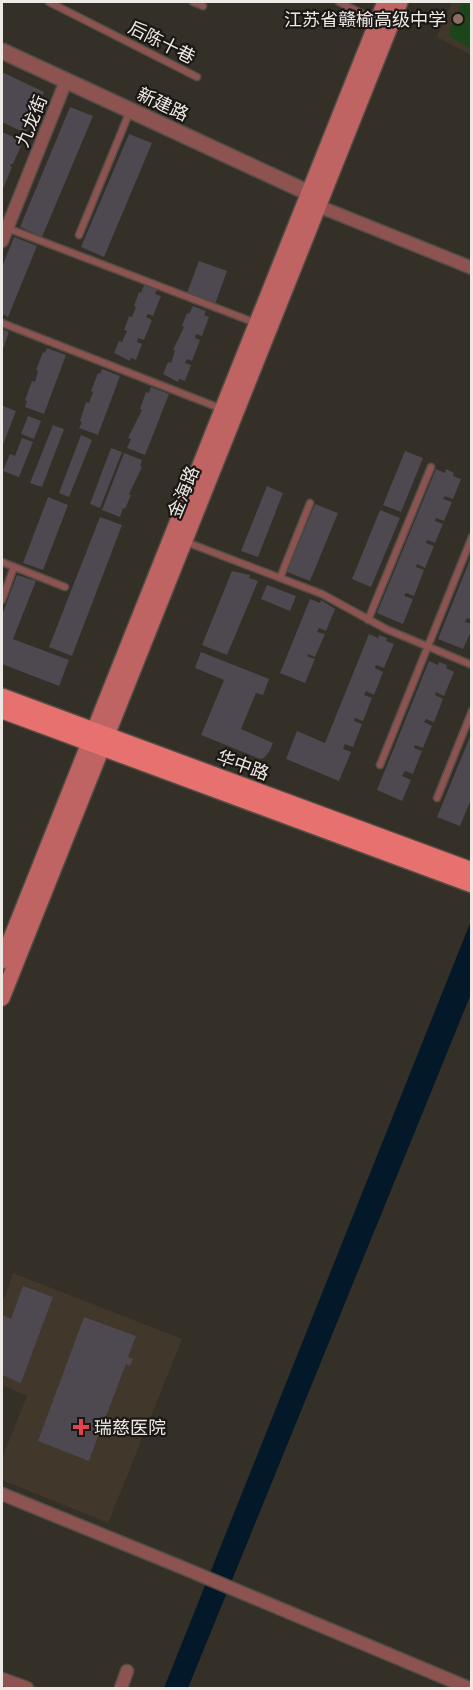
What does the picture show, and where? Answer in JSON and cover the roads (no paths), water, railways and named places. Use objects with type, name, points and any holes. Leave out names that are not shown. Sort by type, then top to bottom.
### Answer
[{"type":"main road","name":"金海路","points":[[2,998],[222,409],[385,2]]},
{"type":"main road","name":"金海路","points":[[2,960],[184,541],[400,2]]},
{"type":"main road","name":"华中路","points":[[2,696],[98,739],[471,885]]},
{"type":"main road","name":"华中路","points":[[2,711],[98,739],[471,870]]},
{"type":"street","name":"新建路","points":[[2,51],[309,193]]},
{"type":"street","name":"九龙街","points":[[2,241],[66,81]]},
{"type":"street","points":[[318,206],[471,268]]},
{"type":"street","points":[[2,1494],[468,1688]]},
{"type":"street","points":[[121,1689],[127,1671]]},
{"type":"street","points":[[2,1679],[27,1689]]},
{"type":"lane","name":"后陈十巷","points":[[49,2],[197,77]]},
{"type":"lane","points":[[193,2],[202,6]]},
{"type":"lane","points":[[339,2],[378,21]]},
{"type":"lane","points":[[79,235],[130,110]]},
{"type":"lane","points":[[7,228],[257,323]]},
{"type":"lane","points":[[2,323],[222,409]]},
{"type":"lane","points":[[368,620],[431,467]]},
{"type":"lane","points":[[280,578],[310,503]]},
{"type":"lane","points":[[380,765],[471,537]]},
{"type":"lane","points":[[184,541],[337,601],[368,620],[471,665]]},
{"type":"lane","points":[[2,562],[64,587]]},
{"type":"lane","points":[[2,600],[14,567]]},
{"type":"lane","points":[[437,798],[471,711]]},
{"type":"water","points":[[471,921],[471,994],[188,1688],[164,1688]]},
{"type":"place","name":"江苏省赣榆高级中学","points":[[458,19]]},
{"type":"place","name":"瑞慈医院","points":[[81,1427]]}]
